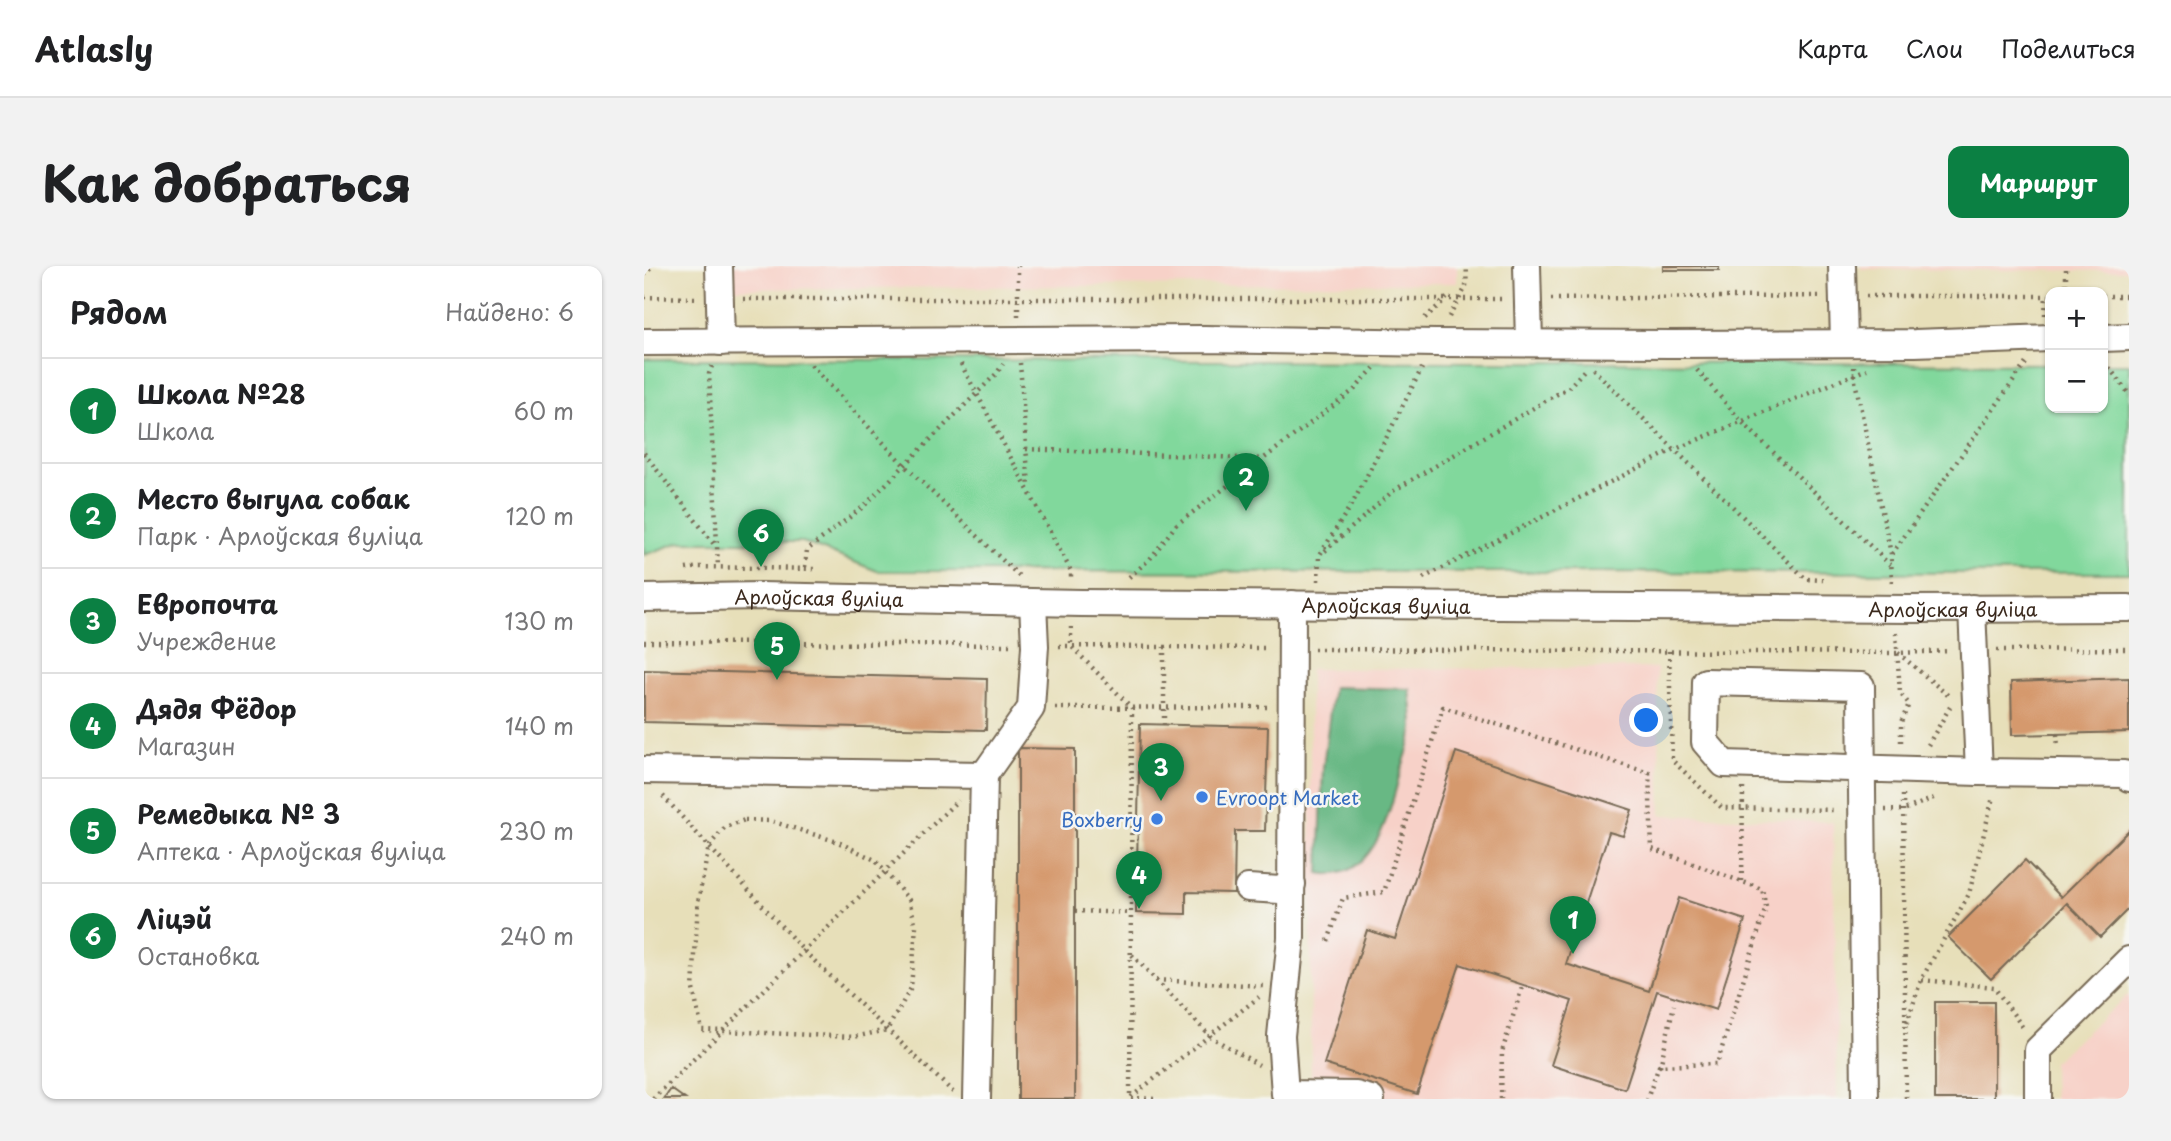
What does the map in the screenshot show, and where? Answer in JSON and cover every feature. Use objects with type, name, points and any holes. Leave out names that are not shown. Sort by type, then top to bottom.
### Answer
[{"type":"street","points":[[719,266],[721,342]]},
{"type":"street","points":[[1527,266],[1529,343]]},
{"type":"street","points":[[1842,266],[1849,342]]},
{"type":"street","points":[[2108,338],[2129,337]]},
{"type":"street","points":[[644,342],[1204,339],[1558,344],[1915,343],[2045,338]]},
{"type":"street","name":"Арлоўская вуліца","points":[[644,598],[761,596],[1033,603],[2129,608]]},
{"type":"street","points":[[977,1099],[984,775],[1031,708],[1035,646],[1033,603]]},
{"type":"street","points":[[1292,604],[1291,938],[1281,1036],[1285,1096],[1356,1095],[1371,1099]]},
{"type":"street","points":[[1972,608],[1974,650],[1989,772]]},
{"type":"street","points":[[1865,1099],[1862,767],[1861,685],[1706,682],[1705,742],[1724,764],[1862,767],[1907,770],[2124,774],[2129,778]]},
{"type":"street","points":[[644,770],[984,775]]},
{"type":"street","points":[[1248,888],[1280,890],[1292,884]]},
{"type":"street","points":[[2038,1099],[2038,1050],[2129,960]]},
{"type":"path","points":[[644,275],[653,266]]},
{"type":"path","points":[[1018,266],[1019,339],[1029,491]]},
{"type":"path","points":[[1435,343],[1466,287],[1467,266]]},
{"type":"path","points":[[2066,266],[2066,287]]},
{"type":"path","points":[[644,297],[1527,299],[2045,296]]},
{"type":"path","points":[[2108,296],[2129,296]]},
{"type":"path","points":[[1127,579],[1150,559],[1176,525],[1354,390],[1399,342],[1447,298]]},
{"type":"path","points":[[805,568],[807,550],[863,507],[905,466],[997,373],[1019,339]]},
{"type":"path","points":[[949,340],[1070,571]]},
{"type":"path","points":[[1891,554],[2045,341]]},
{"type":"path","points":[[718,567],[709,374],[721,342]]},
{"type":"path","points":[[789,342],[905,466],[1014,571]]},
{"type":"path","points":[[1693,366],[1742,422],[1891,566],[1891,554],[1849,342]]},
{"type":"path","points":[[1558,344],[1590,366],[1806,579]]},
{"type":"path","points":[[1416,582],[1676,449],[1854,376],[1879,363]]},
{"type":"path","points":[[2108,365],[2129,394]]},
{"type":"path","points":[[1319,556],[1393,491],[1569,387],[1590,366]]},
{"type":"path","points":[[1330,582],[1318,582],[1319,556],[1356,497],[1422,368]]},
{"type":"path","points":[[1026,449],[1263,459]]},
{"type":"path","points":[[644,453],[716,548]]},
{"type":"path","points":[[1071,579],[1082,579]]},
{"type":"path","points":[[644,642],[1898,653],[2129,649]]},
{"type":"path","points":[[776,643],[777,673]]},
{"type":"path","points":[[1071,646],[1132,708],[1130,1098]]},
{"type":"path","points":[[1164,647],[1164,725]]},
{"type":"path","points":[[1898,653],[1900,693],[1909,704],[1901,722],[1907,770],[1906,1099]]},
{"type":"path","points":[[1898,653],[1954,700],[1907,770]]},
{"type":"path","points":[[1031,708],[1292,707]]},
{"type":"path","points":[[1328,941],[1343,898],[1384,892],[1443,708],[1649,773],[1652,849],[1762,889],[1766,907],[1717,1064],[1660,1067]]},
{"type":"path","points":[[1905,1030],[1921,980],[1969,894],[1989,772]]},
{"type":"path","points":[[653,1099],[984,775]]},
{"type":"path","points":[[663,795],[804,951],[960,1099]]},
{"type":"path","points":[[1742,881],[1743,808]]},
{"type":"path","points":[[745,820],[771,821],[838,842],[876,860],[885,872],[909,900],[916,926],[911,988],[887,1030],[854,1037],[702,1030],[693,989],[698,902],[709,846],[725,827],[745,820]]},
{"type":"path","points":[[1075,911],[1131,913]]},
{"type":"path","points":[[1131,954],[1210,1035],[1267,1070]]},
{"type":"path","points":[[1130,1098],[1273,986],[1156,980]]},
{"type":"path","points":[[1921,980],[1994,987],[2038,1050]]},
{"type":"path","points":[[1502,1099],[1502,1052],[1522,984]]},
{"type":"path","points":[[1647,1099],[1660,1067],[1674,1004]]},
{"type":"path","points":[[1130,1098],[1157,1099]]},
{"type":"shaded area","points":[[732,266],[1457,266],[1457,283],[731,289]]},
{"type":"shaded area","points":[[1861,266],[2129,266],[2129,271],[1861,269]]},
{"type":"shaded area","points":[[1657,668],[1661,815],[1833,822],[1837,1099],[1311,1099],[1310,669]]},
{"type":"shaded area","points":[[2129,994],[2129,1099],[2054,1099],[2053,1062]]},
{"type":"green space","points":[[644,359],[2045,364],[2045,413],[2108,413],[2108,364],[2129,364],[2129,573],[877,571],[803,542],[680,542],[644,555]]},
{"type":"green space","points":[[1333,687],[1410,689],[1413,722],[1411,739],[1390,808],[1376,843],[1353,868],[1338,874],[1319,873],[1323,768]]},
{"type":"building","points":[[1663,266],[1719,266],[1719,270],[1663,270]]},
{"type":"building","points":[[644,670],[987,679],[986,730],[644,722]]},
{"type":"building","points":[[2129,678],[2129,732],[2012,735],[2011,682]]},
{"type":"building","name":"Evroopt Market","points":[[1140,724],[1268,727],[1265,831],[1235,831],[1234,893],[1186,892],[1186,914],[1136,913]]},
{"type":"building","points":[[1018,748],[1075,749],[1075,1099],[1018,1099]]},
{"type":"building","points":[[1456,752],[1632,810],[1623,836],[1609,832],[1566,964],[1649,991],[1679,898],[1745,920],[1716,1010],[1657,991],[1625,1089],[1551,1065],[1572,1001],[1460,964],[1417,1094],[1324,1064],[1367,930],[1395,939]]},
{"type":"building","points":[[2129,830],[2129,908],[2100,937],[2067,903],[1991,979],[1948,937],[2025,860],[2061,897]]},
{"type":"building","points":[[1935,1002],[1994,1002],[1994,1099],[1935,1099]]},
{"type":"building","points":[[671,1089],[685,1099],[664,1099]]},
{"type":"place","name":"Место выгула собак","points":[[1246,511]]},
{"type":"place","name":"Ліцэй","points":[[761,567]]},
{"type":"place","name":"Ремедыка № 3","points":[[777,680]]},
{"type":"place","name":"Evroopt Market","points":[[1202,797]]},
{"type":"place","name":"Европочта","points":[[1161,801]]},
{"type":"place","name":"Boxberry","points":[[1157,819]]},
{"type":"place","name":"Дядя Фёдор","points":[[1139,909]]},
{"type":"place","name":"Школа №28","points":[[1573,954]]}]
